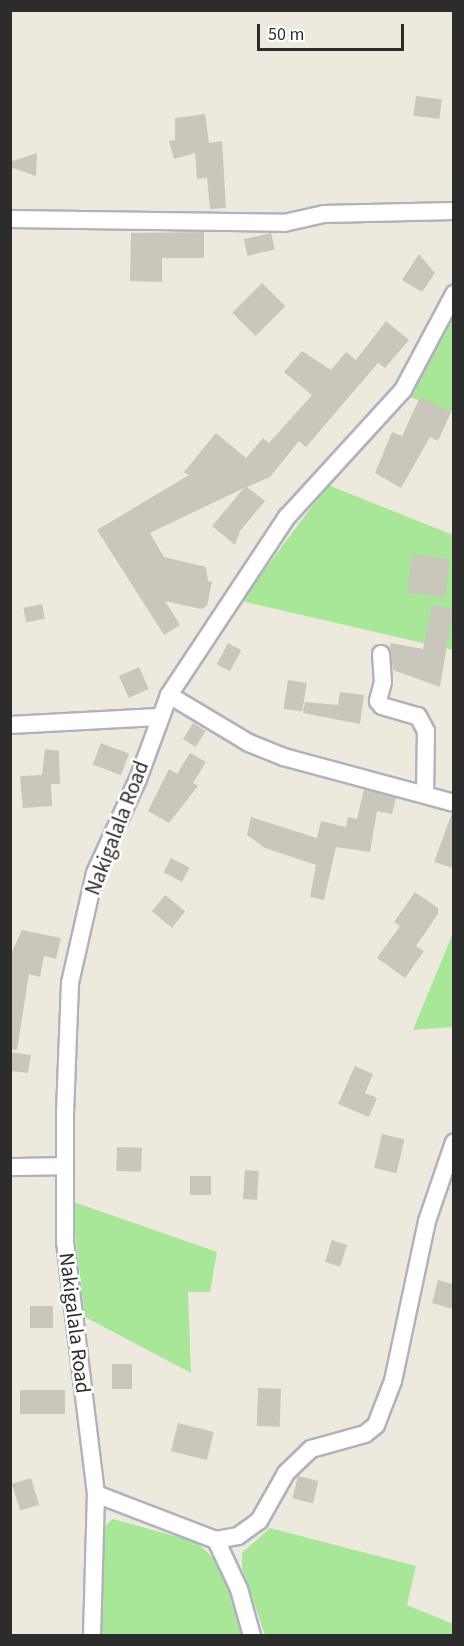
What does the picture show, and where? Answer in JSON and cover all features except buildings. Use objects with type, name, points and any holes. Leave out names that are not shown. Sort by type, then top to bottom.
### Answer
[{"type":"street","points":[[10,219],[284,223],[335,213],[453,211]]},
{"type":"street","name":"Nakigalala Road","points":[[92,1635],[96,1494],[65,1242],[65,1166],[73,960],[95,873],[138,779],[158,717],[169,695],[287,517],[403,390],[453,294]]},
{"type":"street","points":[[381,654],[383,682],[378,701],[418,716],[426,731],[425,793]]},
{"type":"street","points":[[169,695],[249,743],[284,757],[425,793],[453,803]]},
{"type":"street","points":[[10,725],[158,717]]},
{"type":"street","points":[[96,1494],[216,1540],[238,1536],[259,1521],[286,1473],[311,1449],[365,1434],[384,1412],[428,1221],[453,1142]]},
{"type":"street","points":[[10,1167],[65,1166]]},
{"type":"street","points":[[216,1540],[252,1635]]},
{"type":"green space","points":[[453,304],[453,412],[407,396]]},
{"type":"green space","points":[[328,485],[453,535],[453,650],[241,601]]},
{"type":"green space","points":[[453,933],[453,1027],[413,1030]]},
{"type":"green space","points":[[71,1201],[217,1252],[210,1292],[188,1292],[191,1373],[85,1317]]},
{"type":"green space","points":[[113,1519],[196,1542],[220,1564],[237,1594],[247,1636],[96,1636],[105,1526]]},
{"type":"green space","points":[[270,1528],[416,1566],[407,1605],[453,1624],[453,1635],[265,1635],[242,1568],[242,1553]]}]
